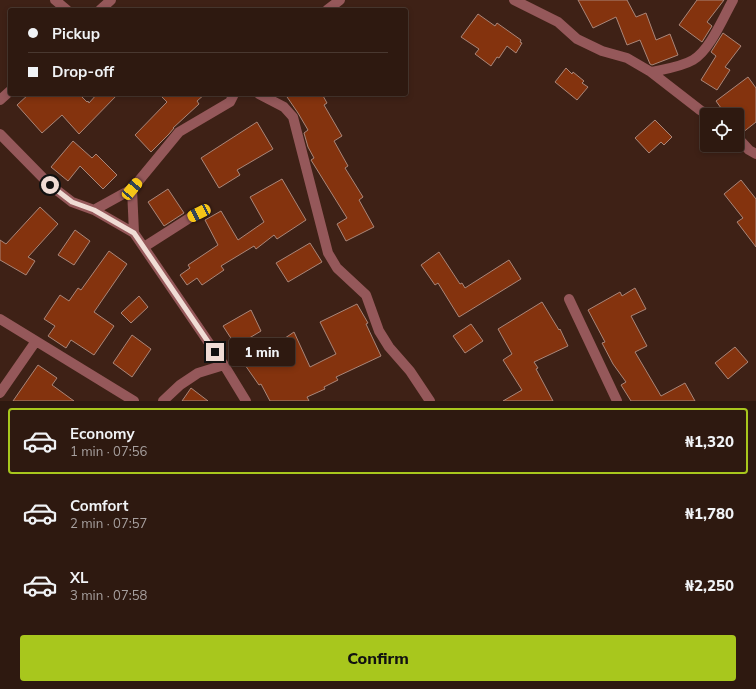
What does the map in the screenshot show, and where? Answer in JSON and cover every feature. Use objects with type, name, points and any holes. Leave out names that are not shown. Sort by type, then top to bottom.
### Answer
[{"type":"street","points":[[55,0],[65,8]]},
{"type":"street","points":[[102,8],[111,0]]},
{"type":"street","points":[[330,8],[340,0]]},
{"type":"street","points":[[514,0],[558,22],[583,42],[602,51],[627,58],[651,72],[700,110]]},
{"type":"street","points":[[651,72],[680,66],[693,60],[705,50],[733,0]]},
{"type":"street","points":[[0,100],[8,93]]},
{"type":"street","points":[[94,210],[132,189],[179,132],[230,102],[233,96]]},
{"type":"street","points":[[263,96],[284,107],[293,117],[328,253],[337,268],[366,295],[379,331],[389,347],[410,371],[430,401]]},
{"type":"street","points":[[0,134],[50,185],[72,202],[94,210],[134,233],[224,365],[246,401]]},
{"type":"street","points":[[744,145],[756,154]]},
{"type":"street","points":[[132,189],[134,233]]},
{"type":"street","points":[[144,247],[191,217],[206,210]]},
{"type":"street","points":[[569,299],[617,401]]},
{"type":"street","points":[[0,319],[134,401]]},
{"type":"street","points":[[0,393],[36,341]]},
{"type":"street","points":[[163,401],[180,385],[198,373],[224,365]]},
{"type":"building","points":[[578,0],[627,0],[636,17],[646,13],[656,40],[670,34],[678,55],[652,65],[650,64],[640,40],[627,45],[616,17],[593,28]]},
{"type":"building","points":[[697,0],[724,0],[707,22],[712,26],[702,42],[679,25]]},
{"type":"building","points":[[478,14],[495,26],[497,23],[521,40],[520,42],[522,43],[516,53],[507,46],[499,58],[497,57],[491,66],[475,54],[479,49],[461,37]]},
{"type":"building","points":[[723,33],[741,46],[725,67],[730,70],[717,90],[701,80],[716,56],[711,52]]},
{"type":"building","points":[[566,68],[572,74],[573,72],[584,81],[582,83],[588,87],[577,100],[555,82]]},
{"type":"building","points":[[748,77],[756,88],[756,122],[744,131],[744,108],[721,108],[716,101]]},
{"type":"building","points":[[27,96],[81,96],[89,103],[95,96],[116,96],[79,134],[62,115],[42,133],[17,105]]},
{"type":"building","points":[[161,96],[203,96],[197,101],[199,104],[173,128],[151,152],[135,135],[167,102]]},
{"type":"building","points":[[286,96],[323,96],[327,103],[324,105],[342,136],[334,141],[348,166],[345,168],[363,197],[359,200],[374,227],[346,241],[337,224],[347,218],[311,160],[314,158],[308,147],[304,133],[308,130]]},
{"type":"building","points":[[655,120],[672,137],[664,145],[661,142],[649,153],[635,138]]},
{"type":"building","points":[[257,122],[273,149],[237,170],[240,175],[219,188],[201,158]]},
{"type":"building","points":[[73,141],[92,158],[96,154],[117,175],[103,189],[80,166],[68,181],[51,167]]},
{"type":"building","points":[[282,179],[306,220],[277,239],[274,235],[256,249],[254,246],[221,266],[224,270],[202,285],[197,278],[187,285],[180,275],[190,268],[188,265],[218,245],[205,220],[221,211],[238,240],[264,222],[250,197]]},
{"type":"building","points":[[741,180],[756,199],[756,247],[737,222],[743,218],[724,194]]},
{"type":"building","points":[[168,189],[184,213],[164,226],[148,202]]},
{"type":"building","points":[[40,207],[58,224],[28,257],[35,261],[26,275],[0,260],[0,240],[6,244]]},
{"type":"building","points":[[75,230],[90,241],[74,265],[58,255]]},
{"type":"building","points":[[310,243],[322,262],[288,282],[276,263]]},
{"type":"building","points":[[109,251],[127,264],[94,312],[114,326],[94,355],[71,340],[66,348],[48,336],[55,326],[44,319],[60,295],[69,301],[78,288],[81,290]]},
{"type":"building","points":[[439,252],[460,284],[462,283],[465,288],[509,260],[521,279],[459,317],[438,283],[435,285],[421,265]]},
{"type":"building","points":[[635,288],[646,309],[631,316],[647,346],[635,352],[661,396],[685,383],[695,401],[631,401],[621,385],[626,382],[613,364],[602,343],[605,342],[588,310],[620,292],[622,296]]},
{"type":"building","points":[[139,296],[148,307],[131,323],[121,313]]},
{"type":"building","points":[[542,302],[559,330],[560,329],[568,346],[534,362],[538,368],[536,369],[553,401],[503,401],[522,390],[503,360],[512,354],[498,329]]},
{"type":"building","points":[[357,304],[368,323],[366,324],[381,356],[336,377],[338,380],[324,387],[325,389],[307,397],[309,401],[270,401],[261,384],[259,385],[245,365],[294,332],[310,367],[336,354],[320,322]]},
{"type":"building","points":[[251,310],[261,331],[236,346],[223,326]]},
{"type":"building","points":[[471,324],[483,341],[465,353],[453,336]]},
{"type":"building","points":[[132,335],[151,349],[132,377],[113,363]]},
{"type":"building","points":[[735,347],[748,362],[728,379],[715,363]]},
{"type":"building","points":[[38,365],[57,378],[52,385],[74,401],[13,401]]},
{"type":"building","points":[[191,388],[208,401],[182,401]]},
{"type":"route","points":[[50,185],[72,202],[94,210],[134,233],[215,352]]}]
